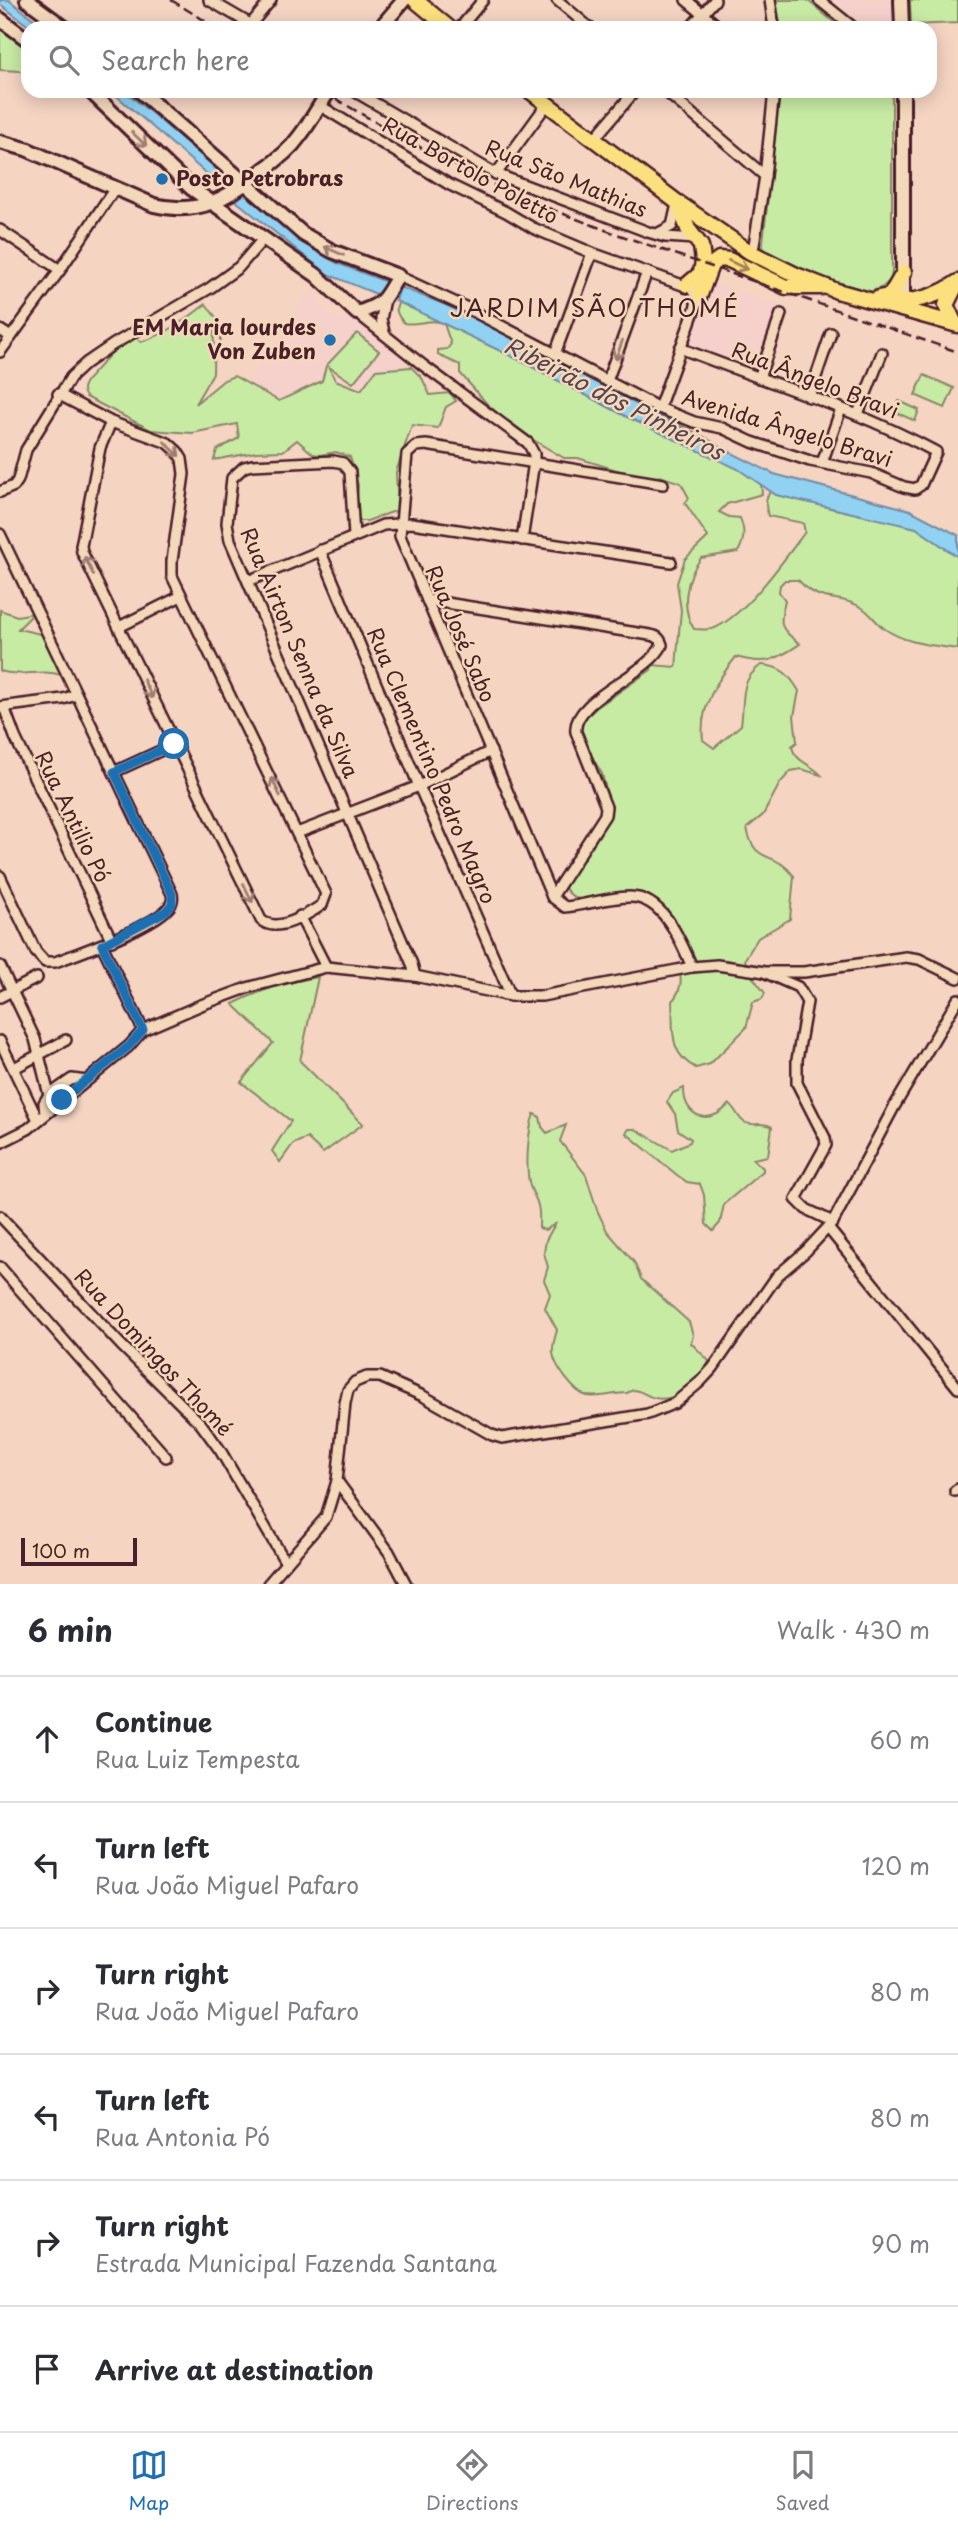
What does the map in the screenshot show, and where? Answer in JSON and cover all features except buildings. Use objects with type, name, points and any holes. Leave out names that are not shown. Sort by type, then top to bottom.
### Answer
[{"type":"main road","points":[[415,0],[440,21]]},
{"type":"main road","points":[[539,98],[677,202],[750,253],[826,287],[897,305],[956,325]]},
{"type":"main road","points":[[677,202],[688,229],[701,246],[703,268],[698,278],[687,285]]},
{"type":"main road","points":[[698,300],[711,265],[719,259],[729,260],[786,287],[826,287]]},
{"type":"main road","points":[[871,299],[890,296],[904,271]]},
{"type":"main road","points":[[897,305],[941,293],[958,283]]},
{"type":"main road","points":[[956,325],[946,305],[958,283]]},
{"type":"street","points":[[27,0],[56,21]]},
{"type":"street","points":[[209,0],[245,21]]},
{"type":"street","points":[[257,21],[271,0]]},
{"type":"street","points":[[386,21],[404,0]]},
{"type":"street","points":[[466,21],[483,0]]},
{"type":"street","points":[[557,0],[582,21]]},
{"type":"street","points":[[686,0],[712,21]]},
{"type":"street","points":[[696,21],[715,0]]},
{"type":"street","points":[[770,0],[773,21]]},
{"type":"street","points":[[819,0],[845,21]]},
{"type":"street","points":[[901,0],[902,21]]},
{"type":"street","points":[[0,19],[21,35]]},
{"type":"street","points":[[97,98],[191,188],[221,200],[263,239],[316,275],[357,313],[523,439],[534,454],[534,461],[522,540]]},
{"type":"street","name":"Avenida Ângelo Bravi","points":[[148,98],[243,185],[317,243],[395,281],[463,306],[659,408],[810,461],[871,473],[915,489]]},
{"type":"street","points":[[0,142],[26,149],[154,205],[170,209],[194,208],[221,200],[276,160],[299,138],[324,98]]},
{"type":"street","name":"Rua São Mathias","points":[[366,98],[496,174],[665,237],[697,239]]},
{"type":"street","points":[[594,139],[629,98]]},
{"type":"street","points":[[673,98],[765,176]]},
{"type":"street","points":[[750,253],[754,245],[765,176],[773,98]]},
{"type":"street","points":[[897,305],[904,271],[903,98]]},
{"type":"street","points":[[496,174],[547,104]]},
{"type":"street","name":"Rua Bortolo Poletto","points":[[319,106],[450,185],[533,228],[592,253],[687,285]]},
{"type":"street","points":[[0,352],[115,188]]},
{"type":"street","name":"Rua São Mathias","points":[[657,234],[672,226],[677,202]]},
{"type":"street","points":[[0,230],[60,270]]},
{"type":"street","points":[[0,492],[18,480],[26,450],[58,394],[71,377],[86,363],[210,288],[239,267],[263,239]]},
{"type":"street","points":[[555,354],[592,253]]},
{"type":"street","points":[[904,271],[911,290],[926,298]]},
{"type":"street","points":[[607,381],[647,272]]},
{"type":"street","points":[[384,332],[381,319],[385,299],[395,281]]},
{"type":"street","points":[[659,408],[698,300],[695,292],[687,285]]},
{"type":"street","points":[[357,313],[373,308],[385,299]]},
{"type":"street","points":[[759,378],[781,314]]},
{"type":"street","points":[[0,330],[10,337]]},
{"type":"street","points":[[809,397],[831,333]]},
{"type":"street","name":"Rua Ângelo Bravi","points":[[680,348],[858,414],[900,432],[936,452],[920,485],[915,489]]},
{"type":"street","points":[[858,414],[882,353]]},
{"type":"street","points":[[58,394],[111,422],[168,443],[182,459],[184,474],[172,576],[326,894],[322,905],[275,926],[261,920],[81,546],[100,447],[111,422]]},
{"type":"street","points":[[822,463],[841,409]]},
{"type":"street","name":"Rua José Sabo","points":[[552,897],[403,547],[399,524],[407,454],[416,446],[426,445],[663,484]]},
{"type":"street","name":"Rua Airton Senna da Silva","points":[[354,536],[350,472],[343,463],[334,461],[244,467],[232,478],[227,523],[230,540],[415,976]]},
{"type":"street","points":[[248,581],[383,525],[412,523],[671,562]]},
{"type":"street","points":[[0,534],[173,899],[166,911],[112,941],[55,962],[41,959],[0,876]]},
{"type":"street","name":"Rua Clementino Pedro Magro","points":[[320,550],[511,996]]},
{"type":"street","points":[[119,627],[181,596]]},
{"type":"street","points":[[427,600],[659,638],[662,645],[653,659],[586,708],[576,721],[576,732],[606,807],[605,815],[552,897],[565,906],[630,897],[648,901],[658,909],[678,936],[692,967]]},
{"type":"street","points":[[2,707],[76,695]]},
{"type":"street","name":"Rua Antilio Pó","points":[[2,707],[112,941]]},
{"type":"street","points":[[114,772],[174,744]]},
{"type":"street","points":[[297,833],[419,786],[491,751]]},
{"type":"street","points":[[300,916],[326,967]]},
{"type":"street","points":[[102,945],[143,1030]]},
{"type":"street","points":[[0,1143],[15,1137],[41,1117],[129,1046],[143,1030],[247,988],[326,967],[415,976],[511,996],[542,996],[580,990],[692,967],[717,965],[765,972],[804,972],[906,957],[919,959],[958,978]]},
{"type":"street","points":[[0,966],[41,1054],[50,1095]]},
{"type":"street","points":[[765,972],[798,986],[807,1002],[797,1060],[797,1083],[826,1145],[796,1199],[831,1225],[958,1388]]},
{"type":"street","points":[[0,997],[37,978]]},
{"type":"street","points":[[268,1584],[326,1517],[337,1481],[348,1390],[355,1382],[367,1377],[380,1377],[502,1438],[648,1414],[675,1403],[700,1382],[713,1368],[777,1276],[831,1225],[894,1107],[958,999]]},
{"type":"street","points":[[18,1066],[66,1040]]},
{"type":"street","points":[[0,1041],[41,1117]]},
{"type":"street","points":[[41,1117],[44,1103],[50,1095],[72,1079],[86,1081]]},
{"type":"street","name":"Rua Domingos Thomé","points":[[0,1216],[121,1345],[201,1423],[220,1450],[286,1563]]},
{"type":"street","points":[[0,1267],[166,1457]]},
{"type":"street","points":[[337,1481],[389,1552],[406,1584]]},
{"type":"shaded area","points":[[833,0],[894,0],[896,21],[858,21]]},
{"type":"shaded area","points":[[714,283],[778,305],[755,370],[687,346]]},
{"type":"shaded area","name":"EM Maria lourdes Von Zuben","points":[[312,289],[321,297],[317,304],[342,321],[349,315],[403,357],[401,368],[376,370],[361,390],[335,380],[326,367],[322,381],[278,401],[248,384]]},
{"type":"green space","points":[[776,0],[807,0],[832,21],[780,21]]},
{"type":"green space","points":[[910,0],[958,0],[958,23],[911,21]]},
{"type":"green space","points":[[0,24],[21,39],[21,71],[0,70]]},
{"type":"green space","points":[[779,98],[892,98],[891,279],[883,287],[870,292],[829,280],[762,251]]},
{"type":"green space","points":[[401,300],[577,378],[597,382],[708,439],[760,474],[762,494],[727,504],[719,512],[740,518],[744,535],[738,552],[701,558],[692,574],[686,602],[694,629],[713,629],[740,611],[805,532],[803,523],[768,516],[766,499],[777,485],[830,508],[921,525],[958,541],[958,649],[902,638],[885,629],[861,607],[815,594],[798,580],[785,580],[780,585],[779,592],[785,600],[782,626],[800,644],[770,660],[756,661],[736,657],[711,695],[702,728],[703,740],[714,748],[741,725],[744,692],[754,671],[761,665],[784,672],[799,691],[794,716],[797,742],[792,746],[793,751],[799,759],[821,775],[801,769],[791,771],[780,783],[763,815],[747,828],[754,848],[779,862],[794,876],[790,919],[758,938],[745,959],[748,971],[765,993],[762,999],[753,1002],[746,1028],[710,1064],[696,1068],[687,1062],[680,1055],[674,1039],[672,1001],[680,985],[678,966],[686,963],[686,944],[642,898],[639,904],[634,898],[585,901],[569,893],[564,886],[610,805],[602,774],[577,723],[587,712],[590,714],[651,670],[652,665],[676,667],[681,610],[677,583],[685,559],[708,537],[685,503],[689,498],[681,483],[660,476],[652,479],[623,472],[578,458],[564,458],[520,432],[488,405],[460,373],[460,365],[438,355],[438,350],[447,349],[451,344],[444,324],[434,321],[404,323],[397,311]]},
{"type":"green space","points":[[206,304],[217,319],[221,341],[214,328],[213,373],[195,404],[224,380],[234,376],[279,401],[322,381],[326,366],[357,333],[379,351],[353,383],[329,367],[335,380],[361,390],[376,370],[411,367],[422,378],[430,395],[450,393],[456,401],[446,407],[438,428],[412,425],[396,472],[398,510],[367,521],[355,521],[358,485],[350,457],[336,452],[313,454],[297,440],[283,451],[256,452],[214,460],[217,450],[239,438],[237,424],[192,433],[151,430],[86,397],[83,388],[87,380],[123,340],[135,336],[141,342],[159,335]]},
{"type":"green space","points":[[924,375],[954,388],[945,408],[915,395]]},
{"type":"green space","points":[[899,401],[919,410],[915,421],[895,412]]},
{"type":"green space","points":[[0,610],[17,616],[34,613],[18,629],[45,635],[51,643],[51,654],[64,671],[61,675],[0,671]]},
{"type":"green space","points":[[318,977],[300,1061],[363,1124],[323,1153],[307,1138],[293,1144],[280,1162],[272,1151],[291,1121],[241,1082],[273,1043],[233,1004],[274,987]]},
{"type":"green space","points":[[684,1088],[688,1106],[699,1116],[713,1116],[729,1104],[744,1122],[772,1127],[768,1156],[753,1159],[763,1171],[724,1204],[720,1223],[713,1231],[706,1224],[704,1195],[700,1184],[687,1182],[626,1133],[629,1129],[635,1129],[672,1150],[690,1142],[691,1139],[678,1130],[675,1114],[667,1102],[673,1093]]},
{"type":"green space","points":[[534,1114],[540,1117],[542,1127],[547,1133],[566,1125],[560,1141],[586,1175],[607,1231],[634,1262],[641,1279],[689,1322],[693,1335],[691,1343],[709,1361],[701,1376],[680,1394],[663,1399],[633,1390],[627,1393],[587,1396],[571,1384],[557,1364],[553,1350],[557,1330],[545,1308],[550,1294],[544,1280],[548,1267],[544,1253],[546,1240],[555,1224],[545,1230],[539,1228],[539,1209],[528,1178],[528,1149]]},
{"type":"water","points":[[0,0],[9,0],[36,21],[22,21],[0,4]]},
{"type":"water","points":[[119,98],[133,98],[234,182],[224,189]]},
{"type":"water","points":[[245,193],[325,256],[387,282],[381,296],[327,274],[236,201]]},
{"type":"water","name":"Ribeirão dos Pinheiros","points":[[400,287],[456,309],[774,474],[910,510],[958,535],[958,557],[916,528],[776,495],[738,469],[629,418],[517,359],[396,301]]},
{"type":"railway","points":[[171,0],[206,21]]},
{"type":"railway","points":[[334,98],[410,142],[509,193],[608,231],[958,352]]},
{"type":"place","name":"Posto Petrobras","points":[[162,179]]},
{"type":"place","name":"EM Maria lourdes Von Zuben","points":[[330,340]]},
{"type":"district","name":"JARDIM SÃO THOMÉ","points":[[595,309]]},
{"type":"route","points":[[62,1100],[129,1046],[143,1030],[102,945],[166,911],[173,899],[114,772],[174,744]]}]
